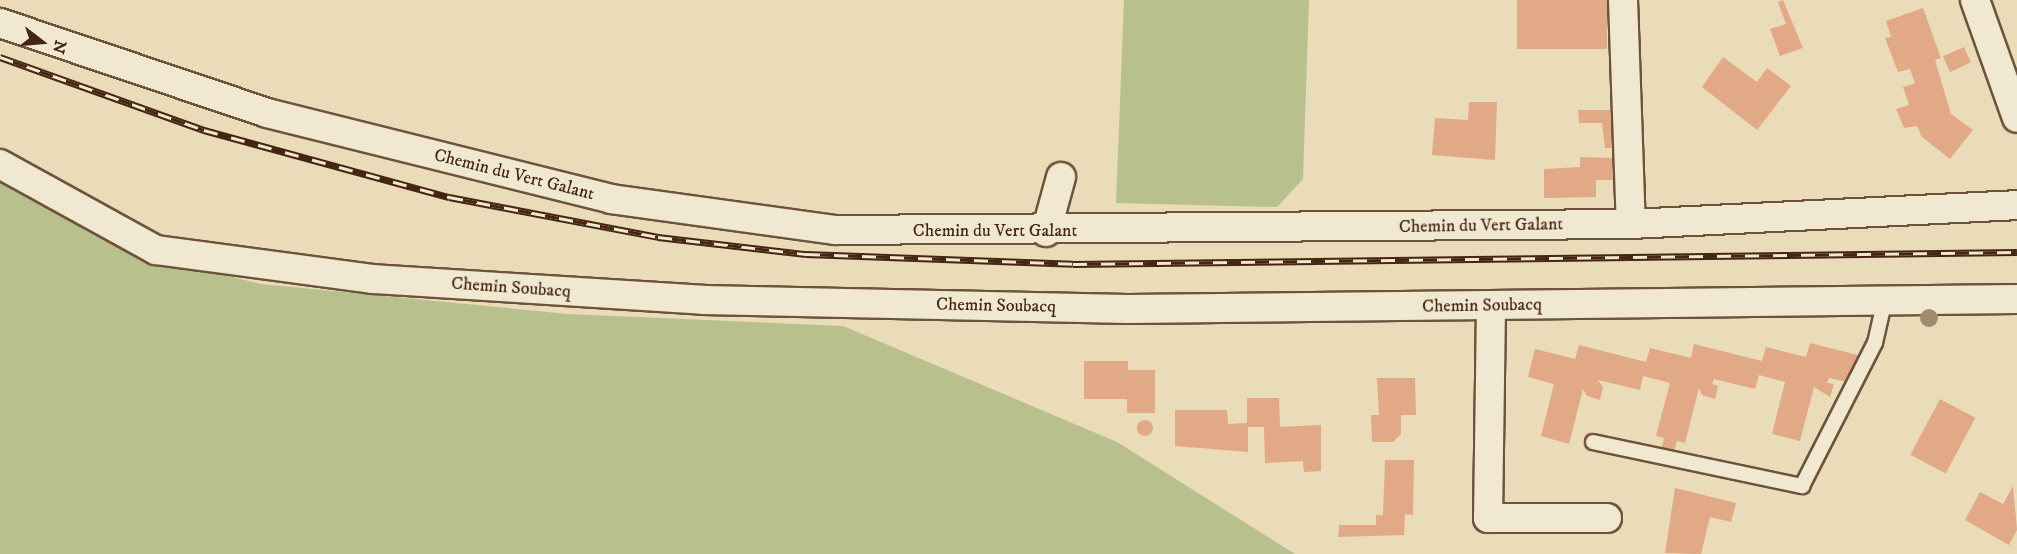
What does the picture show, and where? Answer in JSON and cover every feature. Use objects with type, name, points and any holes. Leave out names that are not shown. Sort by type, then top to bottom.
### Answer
[{"type":"street","points":[[1623,0],[1631,224]]},
{"type":"street","points":[[1975,0],[2017,118]]},
{"type":"street","name":"Chemin du Vert Galant","points":[[0,23],[267,113],[611,199],[835,230],[1046,232],[1631,224],[2017,206]]},
{"type":"street","name":"Chemin Soubacq","points":[[0,164],[156,250],[373,279],[739,301],[1128,309],[2017,299]]},
{"type":"street","points":[[1046,232],[1062,177]]},
{"type":"street","points":[[1491,306],[1488,518],[1607,518]]},
{"type":"lane","points":[[1593,442],[1802,486],[1875,344],[1885,299]]},
{"type":"green space","points":[[1124,0],[1309,0],[1303,179],[1277,207],[1116,203]]},
{"type":"green space","points":[[0,152],[129,253],[261,284],[568,314],[843,326],[1117,442],[1295,554],[0,554]]},
{"type":"building","points":[[1517,0],[1607,0],[1607,49],[1517,49]]},
{"type":"building","points":[[1783,0],[1803,48],[1780,56],[1770,29],[1786,24],[1778,2]]},
{"type":"building","points":[[1923,8],[1941,58],[1935,60],[1951,114],[1973,130],[1950,159],[1922,137],[1917,126],[1904,128],[1896,109],[1909,105],[1903,87],[1915,83],[1910,69],[1898,72],[1885,38],[1891,37],[1886,21]]},
{"type":"building","points":[[1964,47],[1971,63],[1950,72],[1943,56]]},
{"type":"building","points":[[1723,57],[1757,82],[1767,68],[1791,86],[1757,130],[1702,87]]},
{"type":"building","points":[[1469,102],[1497,102],[1495,160],[1432,155],[1435,118],[1468,120]]},
{"type":"building","points":[[1578,110],[1614,110],[1617,148],[1605,148],[1602,123],[1579,123]]},
{"type":"building","points":[[1580,157],[1617,158],[1619,180],[1596,180],[1596,197],[1544,198],[1544,169],[1580,167]]},
{"type":"building","points":[[1810,343],[1858,355],[1851,383],[1829,378],[1827,383],[1834,384],[1830,397],[1814,387],[1800,441],[1772,434],[1785,382],[1759,375],[1755,389],[1714,379],[1712,384],[1718,386],[1715,399],[1702,395],[1699,388],[1685,443],[1677,441],[1674,452],[1661,449],[1664,438],[1656,436],[1670,383],[1643,376],[1640,390],[1598,380],[1603,387],[1600,400],[1587,396],[1583,389],[1569,444],[1541,436],[1554,384],[1528,377],[1535,349],[1575,359],[1579,345],[1646,362],[1650,348],[1691,358],[1694,344],[1762,361],[1766,347],[1806,357]]},
{"type":"building","points":[[1084,361],[1128,361],[1128,370],[1155,370],[1155,413],[1127,413],[1127,399],[1084,399]]},
{"type":"building","points":[[1377,378],[1415,378],[1416,415],[1401,415],[1401,434],[1393,442],[1372,442],[1371,415],[1379,415]]},
{"type":"building","points":[[1247,398],[1279,398],[1280,427],[1321,425],[1321,471],[1304,472],[1303,461],[1265,463],[1264,427],[1248,427],[1248,452],[1175,446],[1175,410],[1227,410],[1228,424],[1247,423]]},
{"type":"building","points":[[1940,399],[1975,418],[1946,473],[1910,455]]},
{"type":"building","points":[[1142,420],[1148,420],[1153,428],[1151,434],[1142,436],[1137,431],[1137,425]]},
{"type":"building","points":[[1385,460],[1414,460],[1413,515],[1405,514],[1404,535],[1338,537],[1339,525],[1376,525],[1376,515],[1383,515]]},
{"type":"building","points":[[2013,486],[2017,530],[2009,545],[1965,520],[1980,492],[2003,504]]},
{"type":"building","points":[[1675,488],[1736,503],[1731,522],[1710,517],[1701,554],[1665,553]]},
{"type":"railway","points":[[0,57],[204,130],[449,197],[658,237],[806,254],[1073,264],[2017,252]]}]
